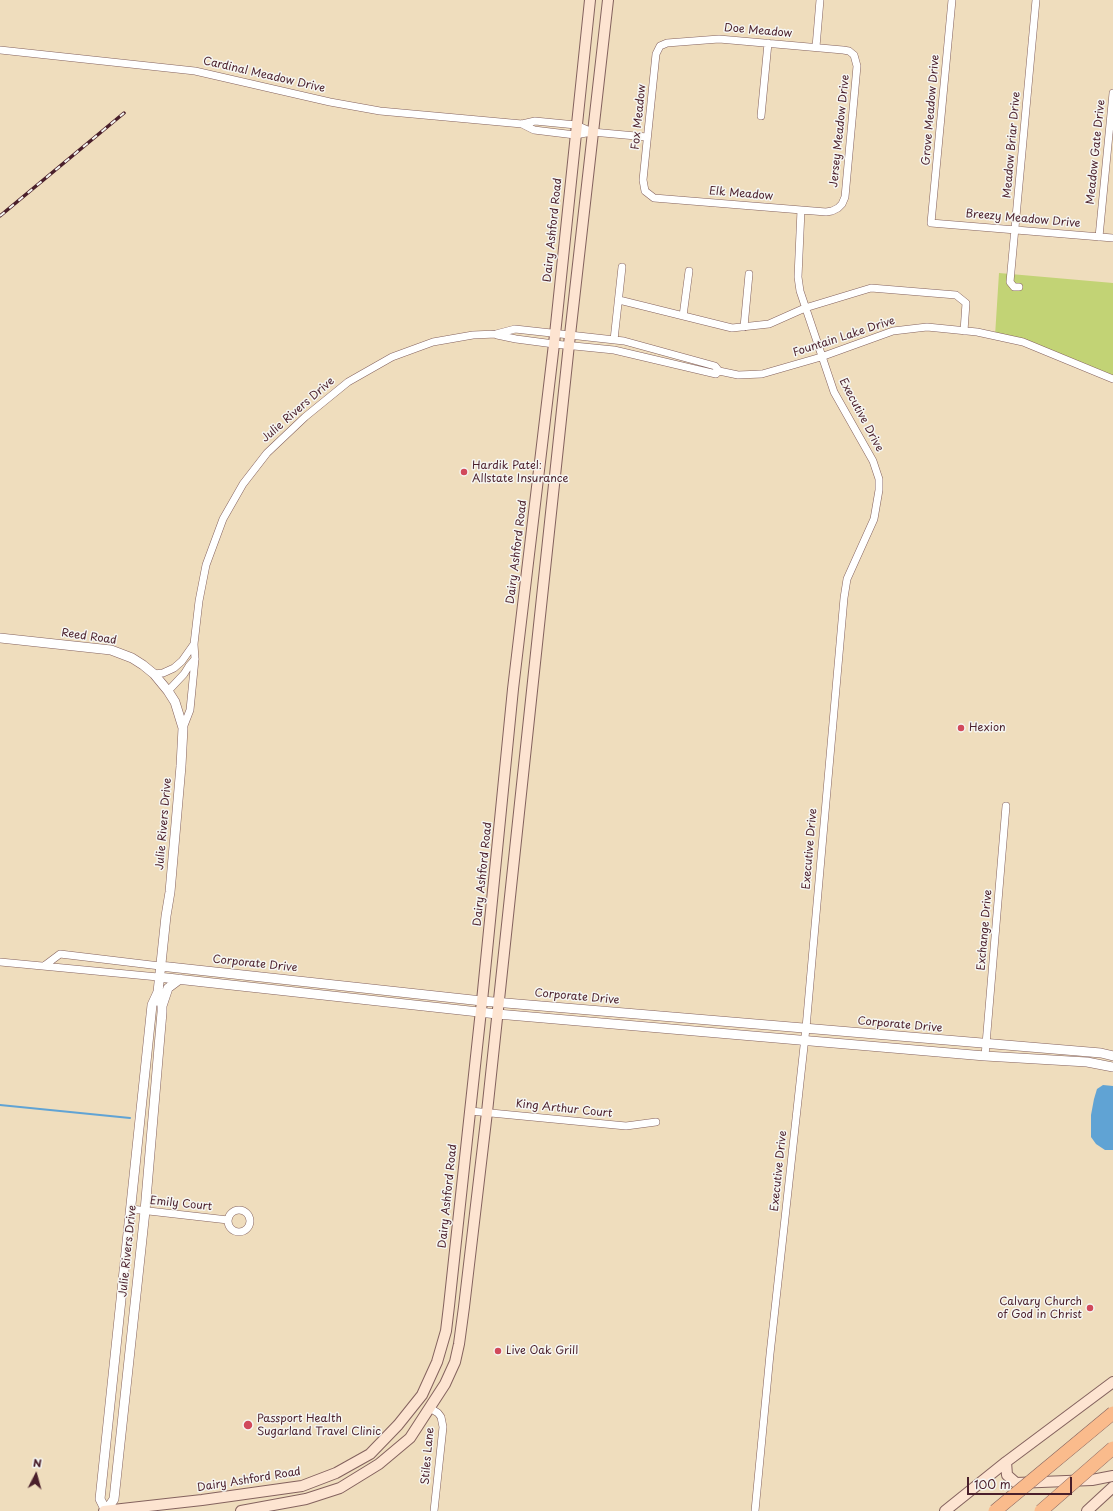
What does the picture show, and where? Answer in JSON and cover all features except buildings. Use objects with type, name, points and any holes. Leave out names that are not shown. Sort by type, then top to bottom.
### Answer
[{"type":"highway","points":[[995,1511],[1113,1413]]},
{"type":"highway","points":[[1041,1511],[1113,1448]]},
{"type":"main road","name":"Dairy Ashford Road","points":[[105,1511],[202,1500],[302,1486],[336,1473],[370,1454],[398,1425],[422,1395],[441,1351],[449,1306],[453,1271],[481,1012],[513,689],[554,344],[590,0]]},
{"type":"main road","points":[[240,1511],[306,1499],[340,1488],[380,1464],[410,1438],[446,1384],[455,1362],[464,1307],[487,1112],[592,132],[608,0]]},
{"type":"main road","points":[[565,236],[581,237]]},
{"type":"main road","points":[[538,475],[555,477]]},
{"type":"main road","points":[[522,614],[540,615]]},
{"type":"main road","points":[[513,689],[532,692]]},
{"type":"main road","points":[[453,1271],[468,1272]]},
{"type":"main road","points":[[449,1306],[464,1307]]},
{"type":"main road","points":[[945,1511],[1006,1462],[1113,1382]]},
{"type":"main road","points":[[1006,1462],[1007,1475],[1016,1483],[1092,1480],[1113,1476]]},
{"type":"main road","points":[[1087,1511],[1113,1488]]},
{"type":"street","points":[[816,47],[820,0]]},
{"type":"street","name":"Grove Meadow Drive","points":[[931,223],[952,0]]},
{"type":"street","name":"Meadow Briar Drive","points":[[1019,287],[1014,287],[1010,282],[1036,0]]},
{"type":"street","name":"Doe Meadow","points":[[660,46],[719,39],[843,50],[849,51],[854,55]]},
{"type":"street","points":[[761,116],[768,43]]},
{"type":"street","name":"Fox Meadow","points":[[645,190],[643,180],[647,137],[656,54],[660,46]]},
{"type":"street","name":"Cardinal Meadow Drive","points":[[0,50],[195,70],[330,102],[380,111],[522,124],[535,121],[576,125],[592,132]]},
{"type":"street","name":"Jersey Meadow Drive","points":[[838,208],[842,204],[845,197],[857,66],[854,55]]},
{"type":"street","name":"Meadow Gate Drive","points":[[1099,237],[1113,93]]},
{"type":"street","name":"Cardinal Meadow Drive","points":[[522,124],[534,130],[575,135],[592,132],[647,137]]},
{"type":"street","name":"Elk Meadow","points":[[645,190],[654,198],[826,212],[838,208]]},
{"type":"street","name":"Executive Drive","points":[[755,1511],[805,1040],[844,598],[847,579],[874,519],[880,490],[879,479],[874,461],[834,392],[800,291],[798,277],[801,210]]},
{"type":"street","name":"Breezy Meadow Drive","points":[[931,223],[1113,238]]},
{"type":"street","points":[[614,340],[622,267]]},
{"type":"street","points":[[683,316],[689,271]]},
{"type":"street","points":[[744,327],[749,274]]},
{"type":"street","points":[[619,300],[732,328],[769,324],[805,308],[871,288],[956,295],[966,303],[964,331]]},
{"type":"street","name":"Fountain Lake Drive","points":[[554,344],[570,340],[614,340],[661,350],[715,366],[719,371],[738,375],[762,374],[821,357],[893,331],[927,327],[977,332],[1023,342],[1113,379]]},
{"type":"street","name":"Julie Rivers Drive","points":[[105,1511],[114,1499],[145,1211],[162,1006],[158,992],[158,977],[174,850],[182,747],[182,728],[190,710],[195,659],[194,644],[199,601],[206,564],[223,519],[243,484],[267,453],[305,417],[348,382],[392,357],[433,342],[473,335],[496,334],[515,329],[555,333],[570,340]]},
{"type":"street","name":"Julie Rivers Drive","points":[[496,334],[516,339],[554,344]]},
{"type":"street","name":"Fountain Lake Drive","points":[[570,340],[716,374],[719,371]]},
{"type":"street","points":[[658,360],[661,350]]},
{"type":"street","name":"Reed Road","points":[[0,638],[111,650],[132,658],[154,674],[168,691],[175,702],[182,728]]},
{"type":"street","name":"Julie Rivers Drive","points":[[154,674],[163,673],[174,668],[182,661],[194,644]]},
{"type":"street","points":[[168,691],[184,674],[195,659]]},
{"type":"street","name":"Exchange Drive","points":[[985,1056],[1006,806]]},
{"type":"street","name":"Corporate Drive","points":[[44,966],[60,954],[127,963],[482,1001],[1101,1053],[1113,1056]]},
{"type":"street","name":"Corporate Drive","points":[[0,962],[180,979],[497,1014],[985,1056],[1088,1062],[1113,1067]]},
{"type":"street","points":[[126,974],[127,963]]},
{"type":"street","points":[[162,1006],[168,988],[180,979]]},
{"type":"street","points":[[323,995],[325,984]]},
{"type":"street","name":"Julie Rivers Drive","points":[[105,1511],[100,1499],[117,1331],[152,1005],[158,992]]},
{"type":"street","points":[[570,1008],[570,1020]]},
{"type":"street","name":"King Arthur Court","points":[[470,1110],[626,1126],[656,1122]]},
{"type":"street","points":[[138,1145],[150,1149]]},
{"type":"street","name":"Emily Court","points":[[131,1209],[228,1220]]},
{"type":"street","points":[[117,1331],[131,1332]]},
{"type":"street","name":"Stiles Lane","points":[[430,1408],[441,1417],[443,1428],[434,1511]]},
{"type":"green space","points":[[999,273],[1113,283],[1113,379],[1067,360],[995,336]]},
{"type":"water","points":[[1103,1085],[1113,1086],[1113,1150],[1105,1150],[1096,1144],[1091,1137],[1091,1115],[1094,1099],[1097,1089]]},
{"type":"waterway","points":[[0,1105],[130,1118]]},
{"type":"railway","points":[[0,216],[124,113]]},
{"type":"place","name":"Hardik Patel: Allstate Insurance","points":[[464,472]]},
{"type":"place","name":"Hexion","points":[[961,728]]},
{"type":"place","name":"Calvary Church of God in Christ","points":[[1090,1308]]},
{"type":"place","name":"Live Oak Grill","points":[[498,1351]]},
{"type":"place","name":"Passport Health Sugarland Travel Clinic","points":[[248,1425]]}]
